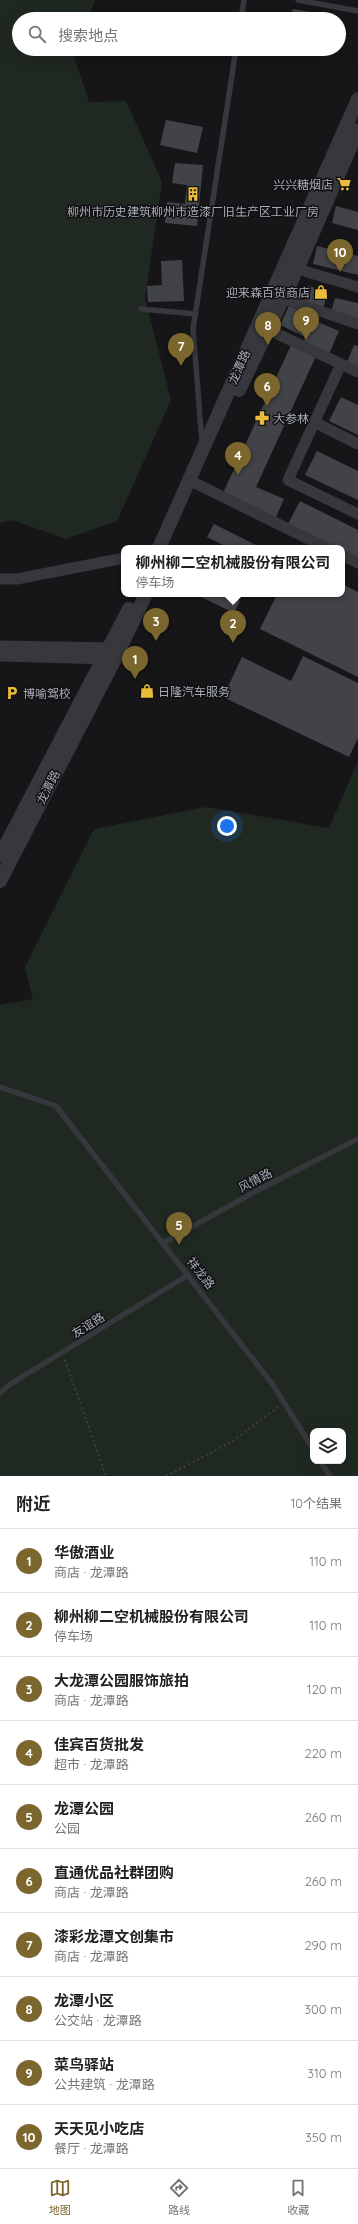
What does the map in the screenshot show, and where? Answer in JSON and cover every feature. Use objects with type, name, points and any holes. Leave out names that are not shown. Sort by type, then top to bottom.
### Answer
[{"type":"street","name":"龙潭路","points":[[161,545],[358,99]]},
{"type":"street","name":"龙潭路","points":[[170,545],[267,329],[298,267],[358,130]]},
{"type":"street","points":[[298,267],[307,272],[358,287]]},
{"type":"street","points":[[282,298],[358,324]]},
{"type":"street","points":[[267,329],[358,372]]},
{"type":"street","points":[[341,364],[288,480],[358,514]]},
{"type":"street","points":[[314,422],[358,444]]},
{"type":"street","points":[[197,484],[321,545]]},
{"type":"street","points":[[345,556],[358,563]]},
{"type":"street","points":[[0,579],[17,579],[121,559]]},
{"type":"street","points":[[111,654],[135,597]]},
{"type":"street","points":[[92,691],[111,654],[144,597]]},
{"type":"street","points":[[0,646],[111,654]]},
{"type":"street","points":[[0,656],[111,654]]},
{"type":"street","name":"龙潭路","points":[[0,856],[92,691]]},
{"type":"street","name":"龙潭路","points":[[0,881],[92,691]]},
{"type":"lane","points":[[242,12],[244,0]]},
{"type":"lane","points":[[298,0],[358,11]]},
{"type":"lane","points":[[202,450],[193,329],[235,56]]},
{"type":"lane","points":[[140,309],[196,314]]},
{"type":"lane","name":"祥龙路","points":[[0,1087],[56,1106],[273,1385],[310,1444]]},
{"type":"lane","name":"风情路","points":[[163,1243],[260,1189],[358,1139]]},
{"type":"lane","name":"友谊路","points":[[0,1392],[188,1275]]},
{"type":"lane","points":[[322,1464],[330,1476]]},
{"type":"path","points":[[63,1353],[106,1476]]},
{"type":"path","points":[[166,1476],[233,1441],[284,1402]]},
{"type":"shaded area","points":[[0,0],[95,0],[91,12],[12,12],[12,56],[74,56],[89,102],[126,101],[162,182],[145,298],[171,400],[117,521],[66,539],[12,520],[0,523]]},
{"type":"shaded area","points":[[358,761],[358,1476],[0,1476],[0,1005],[33,999],[25,967],[94,829],[206,807],[329,828]]},
{"type":"building","points":[[293,9],[310,12],[292,12]]},
{"type":"building","points":[[166,120],[203,127],[197,153],[160,145]]},
{"type":"building","name":"柳州市历史建筑柳州市造漆厂旧生产区工业厂房","points":[[175,163],[203,165],[197,226],[165,223],[167,202],[185,204],[187,185],[172,183]]},
{"type":"building","points":[[336,206],[358,212],[358,230],[332,223]]},
{"type":"building","points":[[317,246],[358,256],[358,275],[313,264]]},
{"type":"building","points":[[182,260],[184,301],[148,302],[147,286],[162,285],[161,261]]},
{"type":"building","points":[[308,286],[328,291],[323,309],[304,304]]},
{"type":"building","points":[[335,298],[358,303],[358,319],[331,312]]},
{"type":"building","points":[[289,306],[312,316],[303,336],[280,325]]},
{"type":"building","points":[[313,320],[339,331],[329,354],[303,343]]},
{"type":"building","points":[[291,345],[316,356],[256,487],[284,499],[276,517],[223,493]]},
{"type":"building","points":[[354,345],[358,346],[358,367],[347,362]]},
{"type":"building","points":[[341,397],[358,405],[358,435],[329,421]]},
{"type":"building","points":[[317,451],[358,471],[358,500],[305,475]]},
{"type":"building","points":[[300,501],[358,530],[358,559],[345,552],[345,545],[330,545],[288,524]]},
{"type":"building","points":[[214,524],[256,545],[223,545],[207,537]]},
{"type":"building","points":[[345,586],[358,592],[358,677],[260,629],[276,597],[345,597]]},
{"type":"building","points":[[201,597],[232,597],[240,601],[234,613]]},
{"type":"building","points":[[303,656],[358,683],[358,738],[349,757],[223,697],[242,657],[291,681]]},
{"type":"place","name":"兴兴糖烟店","points":[[344,184]]},
{"type":"place","name":"柳州市历史建筑柳州市造漆厂旧生产区工业厂房","points":[[193,194]]},
{"type":"place","name":"天天见小吃店","points":[[340,272]]},
{"type":"place","name":"迎来森百货商店","points":[[321,292]]},
{"type":"place","name":"菜鸟驿站","points":[[306,340]]},
{"type":"place","name":"龙潭小区","points":[[268,345]]},
{"type":"place","name":"漆彩龙潭文创集市","points":[[181,366]]},
{"type":"place","name":"直通优品社群团购","points":[[267,406]]},
{"type":"place","name":"大参林","points":[[262,418]]},
{"type":"place","name":"佳宾百货批发","points":[[238,475]]},
{"type":"place","name":"大龙潭公园服饰旅拍","points":[[156,641]]},
{"type":"place","name":"柳州柳二空机械股份有限公司","points":[[233,643]]},
{"type":"place","name":"华傲酒业","points":[[135,679]]},
{"type":"place","name":"日隆汽车服务","points":[[147,691]]},
{"type":"place","name":"博喻驾校","points":[[12,693]]},
{"type":"place","name":"龙潭公园","points":[[179,1245]]}]
